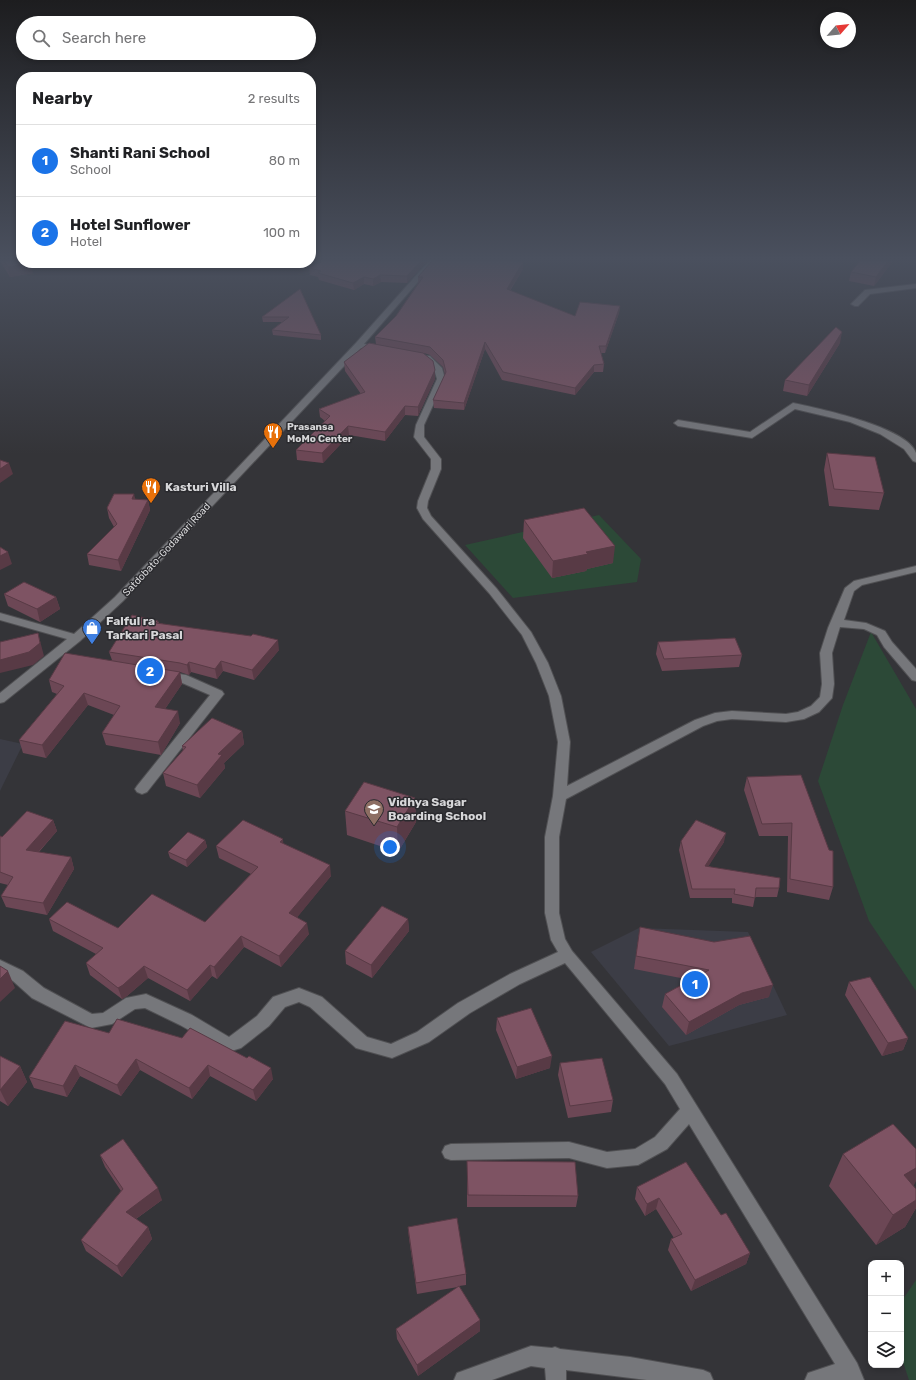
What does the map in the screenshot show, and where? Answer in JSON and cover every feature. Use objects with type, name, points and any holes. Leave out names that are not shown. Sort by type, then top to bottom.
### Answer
[{"type":"street","name":"Satdobato-Godawari Road","points":[[0,699],[76,638],[119,599],[376,325]]},
{"type":"street","points":[[359,345],[389,351]]},
{"type":"street","points":[[404,354],[427,358],[438,368],[441,379],[420,425],[419,437],[436,459],[436,469],[423,501],[422,508],[427,517],[493,591],[527,634],[542,663],[556,696],[564,742],[560,796],[552,837],[552,913],[558,940],[567,955],[671,1079],[852,1375],[815,1380]]},
{"type":"street","points":[[678,423],[752,434],[793,406],[841,416],[883,432],[907,447],[916,460]]},
{"type":"street","points":[[560,796],[699,723],[715,717],[732,715],[786,718],[800,716],[814,709],[826,698],[828,684],[826,653],[834,628],[837,624],[850,590],[858,583],[916,569]]},
{"type":"street","points":[[0,616],[76,638]]},
{"type":"street","points":[[837,624],[866,626],[881,633],[888,644],[916,677]]},
{"type":"street","points":[[53,657],[68,660]]},
{"type":"street","points":[[142,789],[218,694],[182,678],[152,673]]},
{"type":"street","points":[[0,966],[18,976],[38,993],[91,1021],[106,1019],[132,1004],[146,1001],[186,1020],[228,1045],[235,1043],[263,1021],[279,1002],[299,996],[316,1002],[362,1043],[392,1051],[423,1036],[464,1008],[515,979],[567,955]]},
{"type":"street","points":[[451,1152],[569,1150],[607,1160],[638,1157],[661,1143],[691,1110]]},
{"type":"street","points":[[464,1380],[532,1356],[630,1367],[703,1380]]},
{"type":"street","points":[[555,1358],[556,1380]]},
{"type":"shaded area","points":[[0,739],[23,744],[0,791]]},
{"type":"shaded area","points":[[639,928],[748,932],[787,1015],[669,1046],[591,952]]},
{"type":"green space","points":[[599,515],[641,559],[637,582],[513,598],[465,545]]},
{"type":"green space","points":[[871,632],[916,709],[916,991],[869,921],[818,781],[843,705]]},
{"type":"green space","points":[[916,1280],[916,1380],[909,1380],[904,1365],[904,1298]]},
{"type":"building","points":[[278,325],[317,325],[321,335],[272,330]]},
{"type":"building","points":[[387,325],[613,325],[606,346],[599,346],[604,364],[594,365],[575,388],[503,372],[485,342],[464,403],[433,400],[446,372],[443,360],[430,347],[375,337]]},
{"type":"building","points":[[836,327],[842,332],[809,385],[785,380]]},
{"type":"building","points":[[369,343],[423,353],[433,361],[435,370],[418,407],[405,406],[385,432],[348,426],[322,453],[296,450],[330,416],[319,409],[365,392],[344,362]]},
{"type":"building","points":[[827,453],[875,457],[884,493],[834,489]]},
{"type":"building","points":[[0,460],[9,463],[0,469]]},
{"type":"building","points":[[114,494],[134,494],[132,499],[148,500],[118,560],[87,554],[117,524],[107,508]]},
{"type":"building","points":[[584,508],[615,546],[586,552],[588,554],[553,561],[524,520]]},
{"type":"building","points":[[0,547],[8,552],[0,556]]},
{"type":"building","points":[[24,582],[56,597],[37,609],[4,594]]},
{"type":"building","points":[[132,615],[158,621],[156,623],[251,636],[253,634],[278,640],[252,670],[221,661],[215,669],[189,662],[187,665],[109,652]]},
{"type":"building","points":[[38,633],[40,643],[29,652],[0,660],[0,642]]},
{"type":"building","points":[[735,638],[742,655],[664,659],[658,642]]},
{"type":"building","points":[[65,653],[180,672],[155,707],[178,711],[158,742],[102,733],[120,706],[84,693],[42,745],[19,740],[64,686],[49,680]]},
{"type":"building","points":[[212,718],[242,731],[218,754],[222,755],[197,785],[163,773],[186,747],[182,746]]},
{"type":"building","points":[[801,775],[829,850],[833,851],[833,887],[790,879],[792,823],[762,824],[747,777]]},
{"type":"building","points":[[364,782],[415,798],[397,827],[345,811]]},
{"type":"building","points":[[27,811],[53,820],[26,850],[71,857],[43,903],[1,896],[13,877],[0,872],[0,836],[2,837]]},
{"type":"building","points":[[243,820],[283,839],[280,842],[330,865],[289,913],[307,923],[279,956],[241,936],[214,967],[210,965],[187,990],[144,966],[118,988],[86,963],[103,948],[49,919],[67,902],[118,928],[152,894],[205,922],[258,867],[216,846]]},
{"type":"building","points":[[696,820],[726,833],[705,866],[780,878],[779,888],[756,888],[755,898],[734,894],[735,889],[692,889],[681,841]]},
{"type":"building","points":[[188,832],[205,840],[186,860],[168,852]]},
{"type":"building","points":[[382,906],[408,919],[371,965],[345,951]]},
{"type":"building","points":[[640,927],[714,942],[750,936],[773,985],[742,993],[689,1022],[665,994],[709,970],[636,956]]},
{"type":"building","points":[[0,966],[8,971],[0,979]]},
{"type":"building","points":[[870,977],[908,1038],[888,1043],[849,982]]},
{"type":"building","points":[[531,1008],[552,1056],[517,1067],[497,1018]]},
{"type":"building","points":[[117,1019],[182,1038],[190,1028],[247,1058],[249,1056],[271,1068],[253,1090],[208,1065],[189,1088],[136,1059],[117,1085],[75,1065],[63,1086],[29,1077],[65,1021],[109,1033]]},
{"type":"building","points":[[0,1056],[20,1066],[0,1090]]},
{"type":"building","points":[[602,1058],[613,1100],[570,1106],[560,1063]]},
{"type":"building","points":[[893,1124],[916,1149],[916,1168],[904,1175],[916,1189],[916,1200],[893,1215],[843,1154]]},
{"type":"building","points":[[123,1139],[158,1188],[126,1212],[148,1227],[117,1266],[81,1240],[123,1189],[100,1155]]},
{"type":"building","points":[[467,1161],[575,1162],[578,1196],[468,1195]]},
{"type":"building","points":[[686,1162],[721,1215],[726,1213],[750,1253],[695,1280],[671,1239],[682,1234],[659,1198],[647,1204],[637,1187]]},
{"type":"building","points":[[457,1218],[466,1274],[416,1283],[408,1227]]},
{"type":"building","points":[[459,1286],[480,1320],[417,1365],[396,1329]]},
{"type":"place","name":"Prasansa MoMo Center","points":[[273,449]]},
{"type":"place","name":"Kasturi Villa","points":[[151,504]]},
{"type":"place","name":"Falful ra Tarkari Pasal","points":[[92,645]]},
{"type":"place","name":"Hotel Sunflower","points":[[150,671]]},
{"type":"place","name":"Vidhya Sagar Boarding School","points":[[374,826]]},
{"type":"place","name":"Shanti Rani School","points":[[695,984]]}]
